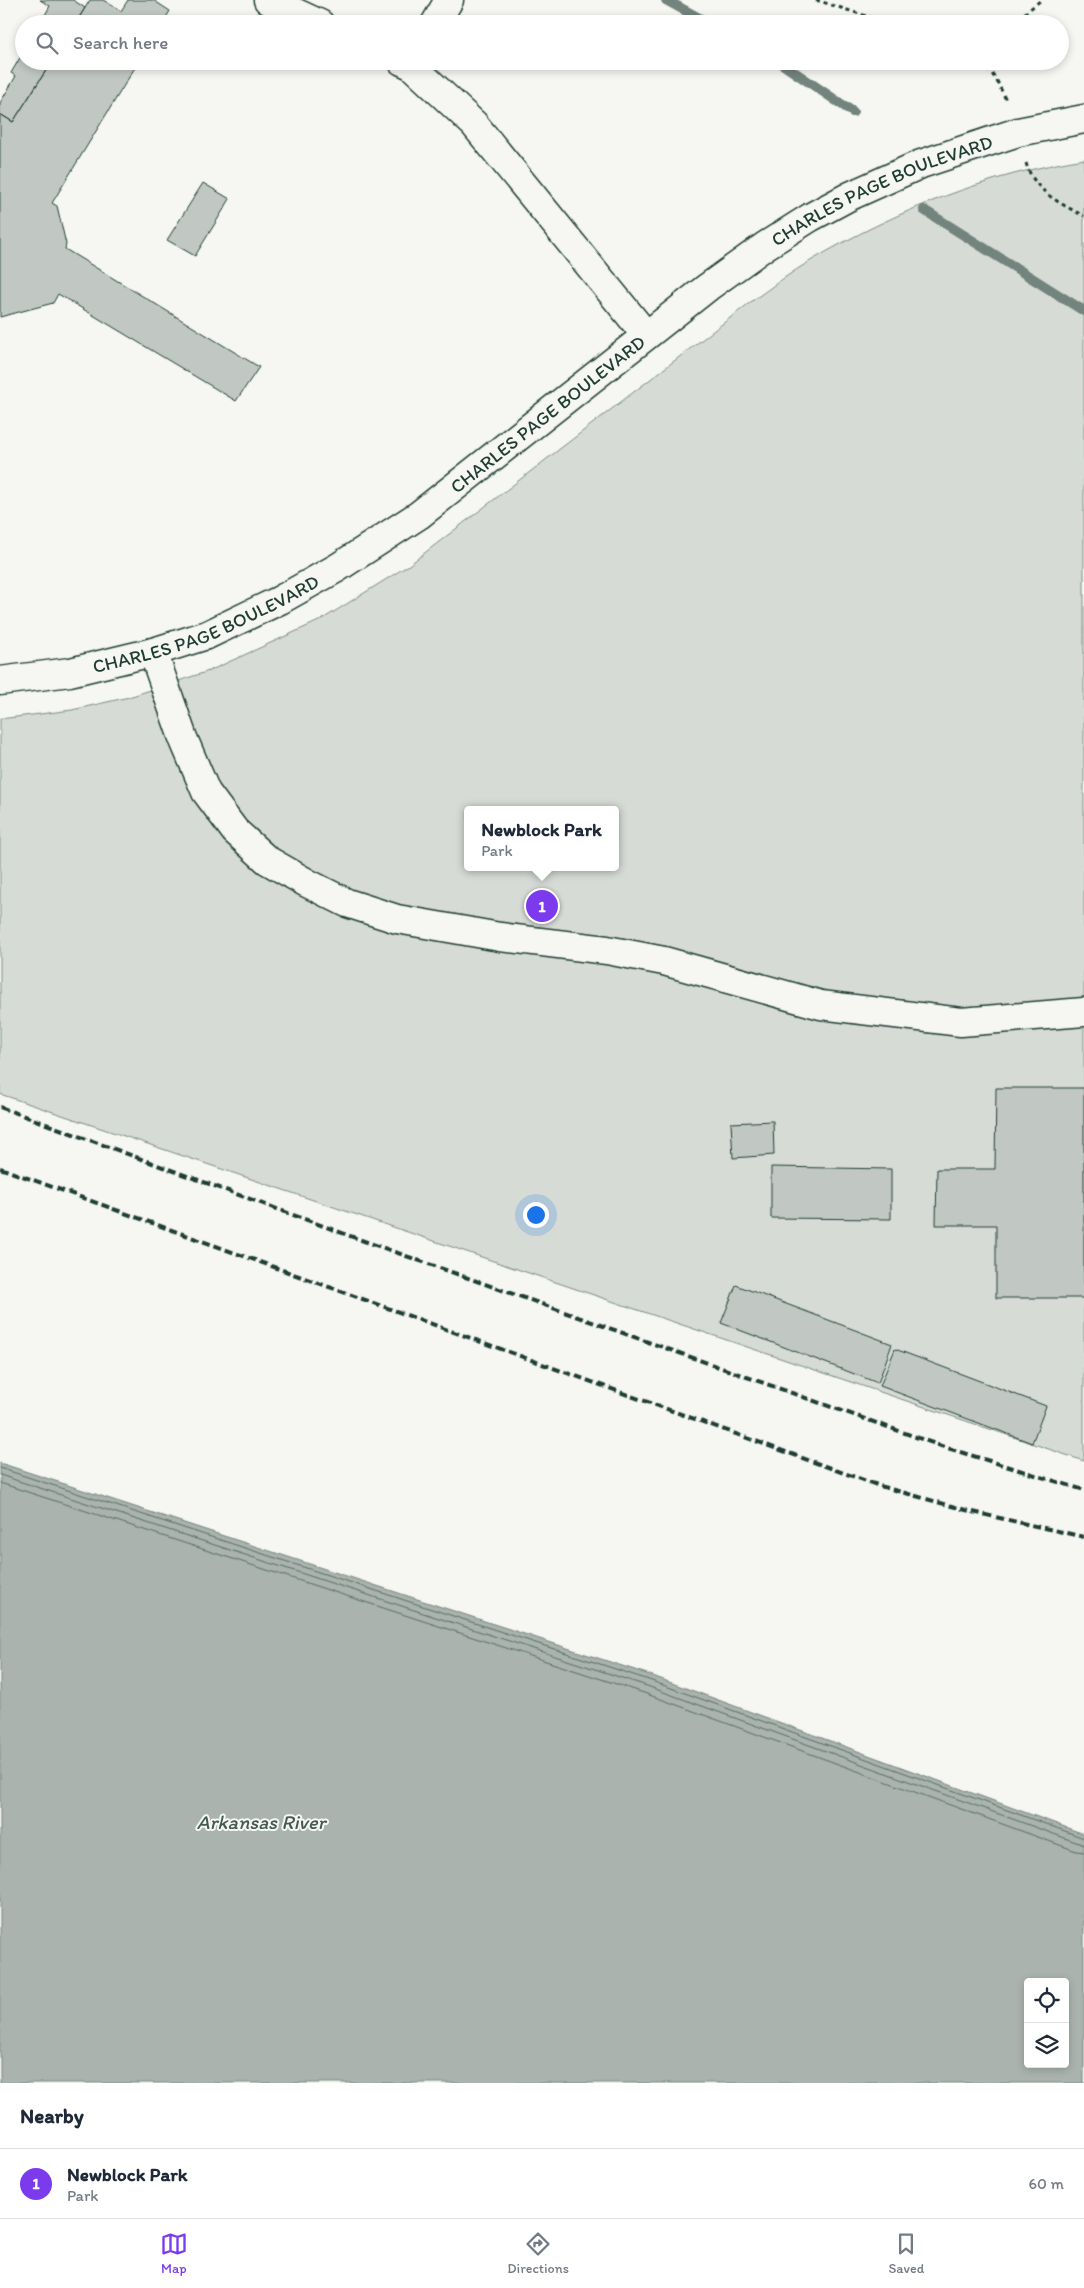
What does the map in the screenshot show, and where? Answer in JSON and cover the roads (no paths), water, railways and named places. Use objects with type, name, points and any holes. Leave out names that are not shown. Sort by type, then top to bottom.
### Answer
[{"type":"main road","points":[[268,0],[300,15]]},
{"type":"main road","points":[[440,15],[449,0]]},
{"type":"main road","points":[[416,70],[474,124],[646,336]]},
{"type":"main road","name":"CHARLES PAGE BOULEVARD","points":[[0,681],[70,672],[153,652],[207,635],[280,600],[337,568],[419,515],[708,287],[765,246],[811,217],[850,196],[921,164],[1018,132],[1084,119]]},
{"type":"main road","points":[[153,652],[183,738],[206,792],[235,831],[267,860],[347,903],[407,921],[500,937],[607,950],[664,961],[821,1005],[961,1022],[1084,1012]]},
{"type":"water","name":"Arkansas River","points":[[0,1463],[650,1675],[1084,1834],[1084,2083],[0,2083]]},
{"type":"waterway","points":[[666,0],[694,15]]},
{"type":"waterway","points":[[791,70],[853,112]]},
{"type":"waterway","points":[[924,210],[1084,311]]},
{"type":"railway","points":[[0,1107],[364,1241],[944,1447],[1084,1490]]},
{"type":"railway","points":[[0,1168],[880,1486],[973,1512],[1084,1537]]},
{"type":"place","name":"Newblock Park","points":[[542,906]]}]
